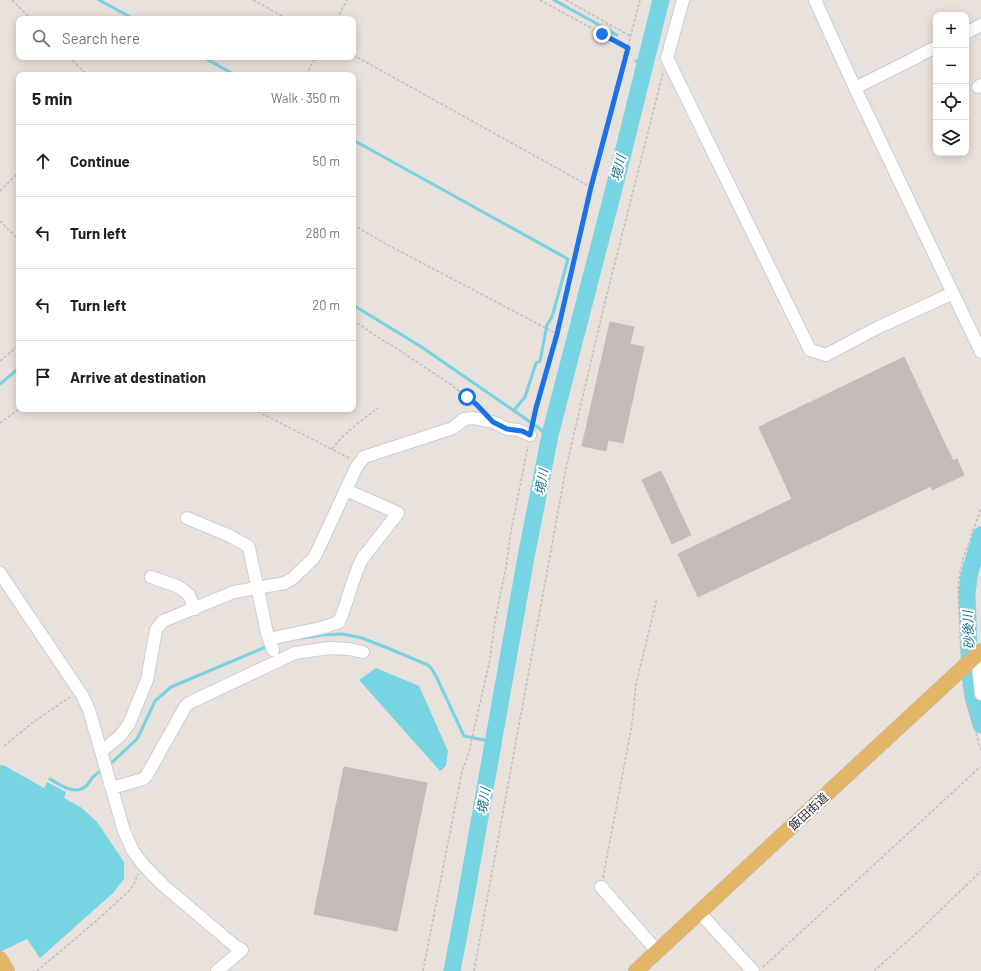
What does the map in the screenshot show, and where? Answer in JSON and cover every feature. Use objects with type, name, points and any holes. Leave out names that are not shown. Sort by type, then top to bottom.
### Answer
[{"type":"main road","name":"飯田街道","points":[[636,971],[970,661]]},
{"type":"street","points":[[683,0],[667,58],[810,350],[826,355],[877,328],[953,293]]},
{"type":"street","points":[[815,0],[855,88],[981,352]]},
{"type":"street","points":[[969,31],[981,25]]},
{"type":"street","points":[[855,88],[934,48]]},
{"type":"street","points":[[102,751],[120,736],[129,724],[147,680],[156,630],[163,622],[234,592],[285,583],[293,578],[313,559],[358,463],[364,457],[453,428],[464,419],[468,418],[493,422],[507,429],[518,430],[530,435]]},
{"type":"street","points":[[187,518],[230,536],[248,546],[267,633],[271,644],[339,622],[362,559],[398,513],[346,490]]},
{"type":"street","points":[[0,573],[79,690],[89,710],[124,831],[133,851],[150,873],[164,886],[235,946],[242,950],[217,971]]},
{"type":"street","points":[[151,577],[179,587],[189,595],[195,609]]},
{"type":"street","points":[[112,788],[143,779],[147,775],[185,707],[189,703],[296,653],[329,648],[349,649],[363,652]]},
{"type":"street","points":[[970,661],[981,694]]},
{"type":"street","points":[[601,887],[657,951]]},
{"type":"street","points":[[699,912],[753,971]]},
{"type":"path","points":[[12,0],[28,16]]},
{"type":"path","points":[[253,0],[282,16]]},
{"type":"path","points":[[339,16],[347,0]]},
{"type":"path","points":[[540,0],[628,48]]},
{"type":"path","points":[[566,0],[630,36]]},
{"type":"path","points":[[423,971],[462,771],[468,756],[489,664],[496,615],[506,567],[522,470],[536,408],[557,334],[591,187],[640,0]]},
{"type":"path","points":[[356,57],[591,187]]},
{"type":"path","points":[[474,971],[566,468],[604,306],[667,58]]},
{"type":"path","points":[[72,60],[84,72]]},
{"type":"path","points":[[308,72],[314,60]]},
{"type":"path","points":[[0,191],[16,175]]},
{"type":"path","points":[[0,221],[16,237]]},
{"type":"path","points":[[356,227],[557,334]]},
{"type":"path","points":[[356,322],[450,384],[480,408]]},
{"type":"path","points":[[0,361],[16,348]]},
{"type":"path","points":[[332,449],[378,408]]},
{"type":"path","points":[[0,423],[16,411]]},
{"type":"path","points":[[259,412],[358,463]]},
{"type":"path","points":[[981,508],[963,559],[958,588],[961,657],[970,661],[962,680],[981,751]]},
{"type":"path","points":[[601,887],[632,724],[636,684],[657,598]]},
{"type":"path","points":[[4,746],[32,723],[79,690]]},
{"type":"path","points":[[759,971],[981,767]]},
{"type":"path","points":[[37,971],[128,892],[134,884],[142,863]]},
{"type":"path","points":[[874,971],[920,930],[981,871]]},
{"type":"water","points":[[376,668],[419,686],[448,751],[446,766],[440,771],[359,680]]},
{"type":"water","points":[[0,765],[5,766],[44,788],[47,782],[66,792],[64,798],[82,808],[97,822],[124,862],[124,879],[113,893],[40,958],[27,939],[0,952]]},
{"type":"building","points":[[610,322],[634,327],[630,344],[644,347],[623,443],[608,440],[606,451],[582,446]]},
{"type":"building","points":[[904,357],[953,461],[957,459],[964,475],[932,490],[931,486],[698,597],[678,554],[792,499],[759,427]]},
{"type":"building","points":[[661,471],[691,535],[672,544],[642,480]]},
{"type":"building","points":[[344,767],[427,783],[397,931],[314,914]]},
{"type":"waterway","points":[[99,0],[128,16]]},
{"type":"waterway","points":[[554,0],[617,35]]},
{"type":"waterway","name":"境川","points":[[452,971],[526,557],[550,435],[661,0]]},
{"type":"waterway","points":[[208,60],[230,72]]},
{"type":"waterway","points":[[636,61],[645,63]]},
{"type":"waterway","points":[[356,142],[568,259],[552,317],[547,325],[540,361],[536,363],[525,397],[514,410]]},
{"type":"waterway","points":[[356,307],[420,346],[539,428],[549,438]]},
{"type":"waterway","points":[[0,384],[16,371]]},
{"type":"waterway","name":"砂後川","points":[[981,535],[969,575],[967,595],[970,676],[973,697],[981,725]]},
{"type":"waterway","points":[[303,638],[343,634],[362,638],[428,665],[435,674],[464,736],[494,742]]},
{"type":"waterway","points":[[108,766],[137,739],[155,701],[171,687],[268,646]]},
{"type":"waterway","points":[[50,779],[67,788],[76,790],[86,786],[93,777],[103,769]]},
{"type":"route","points":[[467,397],[493,422],[507,429],[522,431],[530,435],[557,334],[591,187],[628,48],[602,34]]}]
